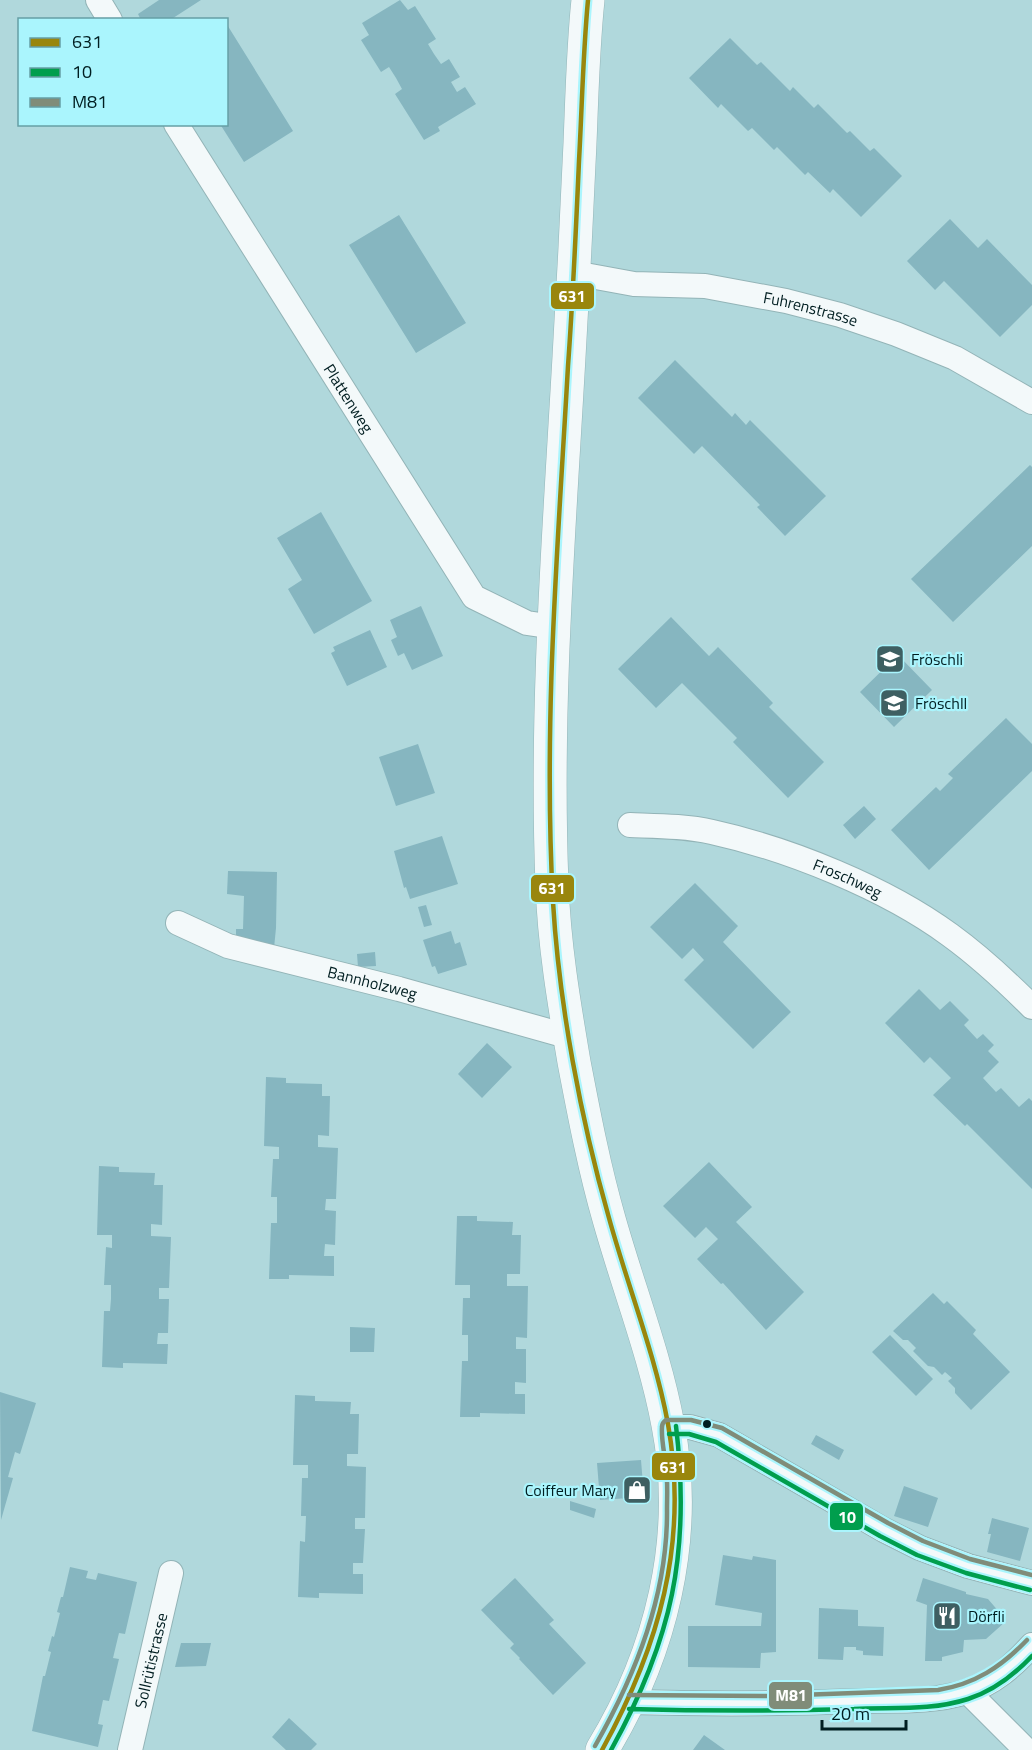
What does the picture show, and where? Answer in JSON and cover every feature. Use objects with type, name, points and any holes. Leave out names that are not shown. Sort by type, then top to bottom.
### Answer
[{"type":"street","points":[[98,0],[109,18]]},
{"type":"street","points":[[588,0],[554,627],[549,753],[552,888],[557,957],[585,1119],[608,1216],[669,1427],[674,1459],[676,1505],[671,1566],[661,1615],[643,1671],[602,1750]]},
{"type":"street","name":"Plattenweg","points":[[177,126],[474,597],[527,623],[554,627]]},
{"type":"street","name":"Fuhrenstrasse","points":[[574,273],[634,284],[705,286],[786,301],[840,315],[896,334],[955,358],[1032,402]]},
{"type":"street","name":"Froschweg","points":[[630,825],[711,832],[770,848],[837,873],[898,903],[949,934],[1008,983],[1032,1008]]},
{"type":"street","name":"Bannholzweg","points":[[178,923],[228,946],[399,989],[570,1037]]},
{"type":"street","points":[[669,1427],[690,1427],[719,1435],[910,1543],[951,1560],[1032,1583]]},
{"type":"street","name":"Sollrütistrasse","points":[[130,1750],[171,1573]]},
{"type":"street","points":[[628,1702],[800,1703],[941,1698],[968,1692],[1002,1674],[1032,1645]]},
{"type":"street","points":[[968,1692],[1026,1750]]},
{"type":"building","points":[[159,0],[201,0],[173,18],[140,18],[138,14]]},
{"type":"building","points":[[400,0],[408,10],[415,6],[436,39],[428,44],[434,54],[441,64],[449,59],[460,77],[451,82],[457,92],[465,87],[476,104],[438,127],[440,131],[424,140],[395,94],[402,89],[396,78],[389,67],[381,72],[361,40],[369,35],[362,23]]},
{"type":"building","points":[[228,26],[293,131],[244,162],[221,126],[228,126]]},
{"type":"building","points":[[730,38],[757,65],[761,62],[790,91],[793,87],[814,108],[818,104],[847,133],[850,131],[870,151],[874,148],[902,176],[861,217],[833,189],[830,193],[808,172],[805,175],[777,147],[774,150],[752,128],[748,131],[721,104],[718,108],[689,78]]},
{"type":"building","points":[[399,215],[466,323],[416,353],[349,245]]},
{"type":"building","points":[[950,219],[978,248],[987,239],[1032,285],[1032,305],[1000,337],[944,281],[935,290],[907,261]]},
{"type":"building","points":[[675,360],[732,417],[735,413],[746,425],[750,420],[826,496],[785,536],[757,507],[760,505],[702,446],[694,454],[638,398]]},
{"type":"building","points":[[1030,465],[1032,467],[1032,546],[953,622],[911,579]]},
{"type":"building","points":[[321,512],[372,601],[314,634],[288,589],[302,580],[277,538]]},
{"type":"building","points":[[421,606],[443,656],[412,670],[404,653],[398,656],[391,640],[397,637],[390,620]]},
{"type":"building","points":[[671,617],[709,656],[718,647],[773,703],[769,707],[824,762],[788,798],[733,742],[737,738],[682,683],[656,708],[618,669]]},
{"type":"building","points":[[370,630],[387,667],[347,686],[331,653],[335,651],[333,647]]},
{"type":"building","points":[[898,655],[932,690],[894,727],[860,692]]},
{"type":"building","points":[[1006,718],[1032,744],[1032,771],[929,870],[891,830],[936,787],[940,791],[953,778],[948,774]]},
{"type":"building","points":[[418,744],[435,793],[396,806],[379,757]]},
{"type":"building","points":[[864,806],[876,819],[855,839],[843,825]]},
{"type":"building","points":[[442,836],[458,884],[410,899],[406,887],[404,888],[394,851]]},
{"type":"building","points":[[228,871],[277,872],[274,948],[236,940],[236,929],[243,929],[244,896],[227,894]]},
{"type":"building","points":[[695,883],[738,926],[723,942],[791,1012],[753,1049],[684,980],[704,960],[693,948],[682,959],[650,927]]},
{"type":"building","points":[[426,905],[432,925],[424,927],[418,907]]},
{"type":"building","points":[[451,931],[455,944],[460,942],[467,965],[438,974],[435,966],[432,967],[423,940]]},
{"type":"building","points":[[375,952],[376,966],[358,967],[357,954]]},
{"type":"building","points":[[919,989],[940,1010],[950,1001],[969,1020],[964,1025],[977,1039],[983,1034],[994,1045],[988,1051],[999,1062],[983,1078],[996,1092],[1001,1088],[1019,1107],[1029,1098],[1032,1101],[1032,1189],[967,1124],[965,1126],[933,1095],[951,1078],[930,1057],[924,1063],[885,1023]]},
{"type":"building","points":[[487,1043],[512,1067],[482,1098],[458,1074]]},
{"type":"building","points":[[266,1077],[286,1078],[286,1083],[322,1084],[322,1096],[330,1096],[329,1136],[318,1135],[318,1147],[338,1148],[336,1199],[326,1199],[325,1210],[336,1211],[335,1245],[325,1244],[324,1256],[334,1256],[334,1276],[289,1275],[289,1279],[269,1279],[271,1223],[277,1223],[277,1197],[271,1197],[273,1159],[279,1159],[279,1147],[264,1146]]},
{"type":"building","points":[[709,1162],[752,1207],[736,1222],[804,1292],[766,1330],[723,1283],[721,1284],[697,1259],[718,1239],[706,1227],[695,1238],[663,1206]]},
{"type":"building","points":[[99,1166],[119,1167],[119,1172],[155,1173],[154,1185],[163,1185],[162,1225],[151,1224],[151,1236],[171,1237],[169,1288],[159,1288],[159,1299],[169,1299],[168,1333],[158,1333],[157,1344],[168,1344],[167,1364],[123,1363],[123,1368],[102,1367],[104,1311],[110,1311],[111,1299],[111,1285],[104,1285],[106,1247],[112,1248],[112,1235],[97,1235]]},
{"type":"building","points":[[457,1216],[477,1216],[477,1221],[513,1222],[512,1235],[521,1235],[520,1274],[507,1274],[507,1286],[528,1286],[527,1338],[516,1337],[516,1349],[526,1349],[526,1383],[515,1382],[515,1394],[525,1394],[525,1414],[480,1413],[480,1417],[460,1417],[462,1361],[468,1361],[468,1335],[462,1335],[463,1298],[470,1298],[470,1285],[455,1285]]},
{"type":"building","points":[[933,1293],[944,1304],[947,1301],[976,1330],[973,1334],[1010,1372],[971,1410],[955,1393],[955,1388],[948,1381],[952,1378],[945,1372],[942,1375],[934,1367],[928,1366],[913,1351],[916,1348],[908,1340],[903,1340],[893,1331]]},
{"type":"building","points":[[350,1327],[375,1328],[374,1352],[350,1352]]},
{"type":"building","points":[[890,1335],[933,1379],[916,1396],[872,1352]]},
{"type":"building","points":[[0,1392],[36,1403],[20,1454],[15,1452],[8,1477],[13,1478],[1,1520]]},
{"type":"building","points":[[295,1395],[315,1396],[315,1401],[351,1402],[350,1414],[359,1414],[358,1454],[347,1454],[347,1466],[366,1467],[365,1518],[355,1518],[355,1529],[365,1529],[363,1563],[353,1563],[353,1574],[363,1574],[363,1594],[319,1593],[319,1598],[298,1597],[300,1541],[305,1542],[306,1516],[301,1516],[302,1478],[308,1478],[308,1465],[293,1465]]},
{"type":"building","points":[[816,1435],[844,1450],[839,1460],[811,1444]]},
{"type":"building","points":[[641,1460],[644,1497],[600,1500],[597,1463]]},
{"type":"building","points":[[904,1486],[938,1498],[928,1527],[894,1516]]},
{"type":"building","points":[[570,1501],[596,1509],[594,1518],[570,1510]]},
{"type":"building","points":[[992,1518],[1029,1528],[1020,1561],[987,1552]]},
{"type":"building","points":[[723,1555],[752,1560],[753,1556],[776,1560],[776,1652],[761,1653],[760,1668],[688,1667],[688,1626],[761,1626],[762,1613],[715,1605]]},
{"type":"building","points":[[70,1567],[88,1571],[86,1578],[96,1580],[98,1573],[137,1582],[125,1634],[119,1633],[113,1658],[119,1659],[109,1701],[103,1700],[98,1724],[103,1725],[98,1747],[32,1731],[43,1676],[45,1676],[51,1652],[48,1651],[60,1613],[57,1612]]},
{"type":"building","points":[[515,1578],[554,1620],[549,1624],[586,1663],[553,1695],[510,1648],[514,1644],[481,1610]]},
{"type":"building","points":[[923,1578],[966,1592],[966,1594],[988,1599],[1006,1617],[1005,1622],[986,1639],[964,1640],[963,1652],[942,1657],[942,1661],[925,1661],[927,1605],[916,1601]]},
{"type":"building","points":[[819,1608],[858,1610],[858,1626],[884,1627],[883,1656],[863,1655],[863,1651],[856,1650],[856,1647],[844,1647],[843,1660],[818,1659]]},
{"type":"building","points":[[181,1643],[211,1643],[206,1666],[175,1667]]},
{"type":"building","points":[[289,1718],[317,1744],[311,1750],[286,1750],[272,1737]]},
{"type":"building","points":[[704,1735],[725,1750],[693,1750]]},
{"type":"transit line","name":"631","points":[[588,0],[553,634],[550,768],[553,902],[560,981],[589,1142],[616,1244],[663,1398],[674,1468],[675,1511],[664,1593],[653,1633],[639,1672],[602,1750]]},
{"type":"transit line","name":"M81","points":[[595,1746],[624,1691],[636,1662],[647,1632],[662,1572],[666,1541],[667,1484],[662,1424],[666,1420],[691,1420],[722,1428],[923,1541],[970,1559],[1032,1575]]},
{"type":"transit line","name":"10","points":[[611,1750],[649,1671],[672,1594],[681,1514],[676,1426]]},
{"type":"transit line","name":"10","points":[[669,1434],[689,1434],[716,1442],[917,1555],[966,1573],[1030,1590]]},
{"type":"transit line","name":"M81","points":[[629,1695],[771,1696],[938,1690],[976,1679],[987,1673],[1027,1640]]},
{"type":"transit line","name":"10","points":[[629,1709],[798,1710],[911,1708],[940,1705],[954,1703],[986,1692],[1018,1670],[1032,1656]]},
{"type":"place","name":"Fröschli","points":[[890,659]]},
{"type":"place","name":"Fröschll","points":[[894,703]]},
{"type":"place","name":"Coiffeur Mary","points":[[637,1490]]},
{"type":"place","name":"Dörfli","points":[[947,1616]]}]
